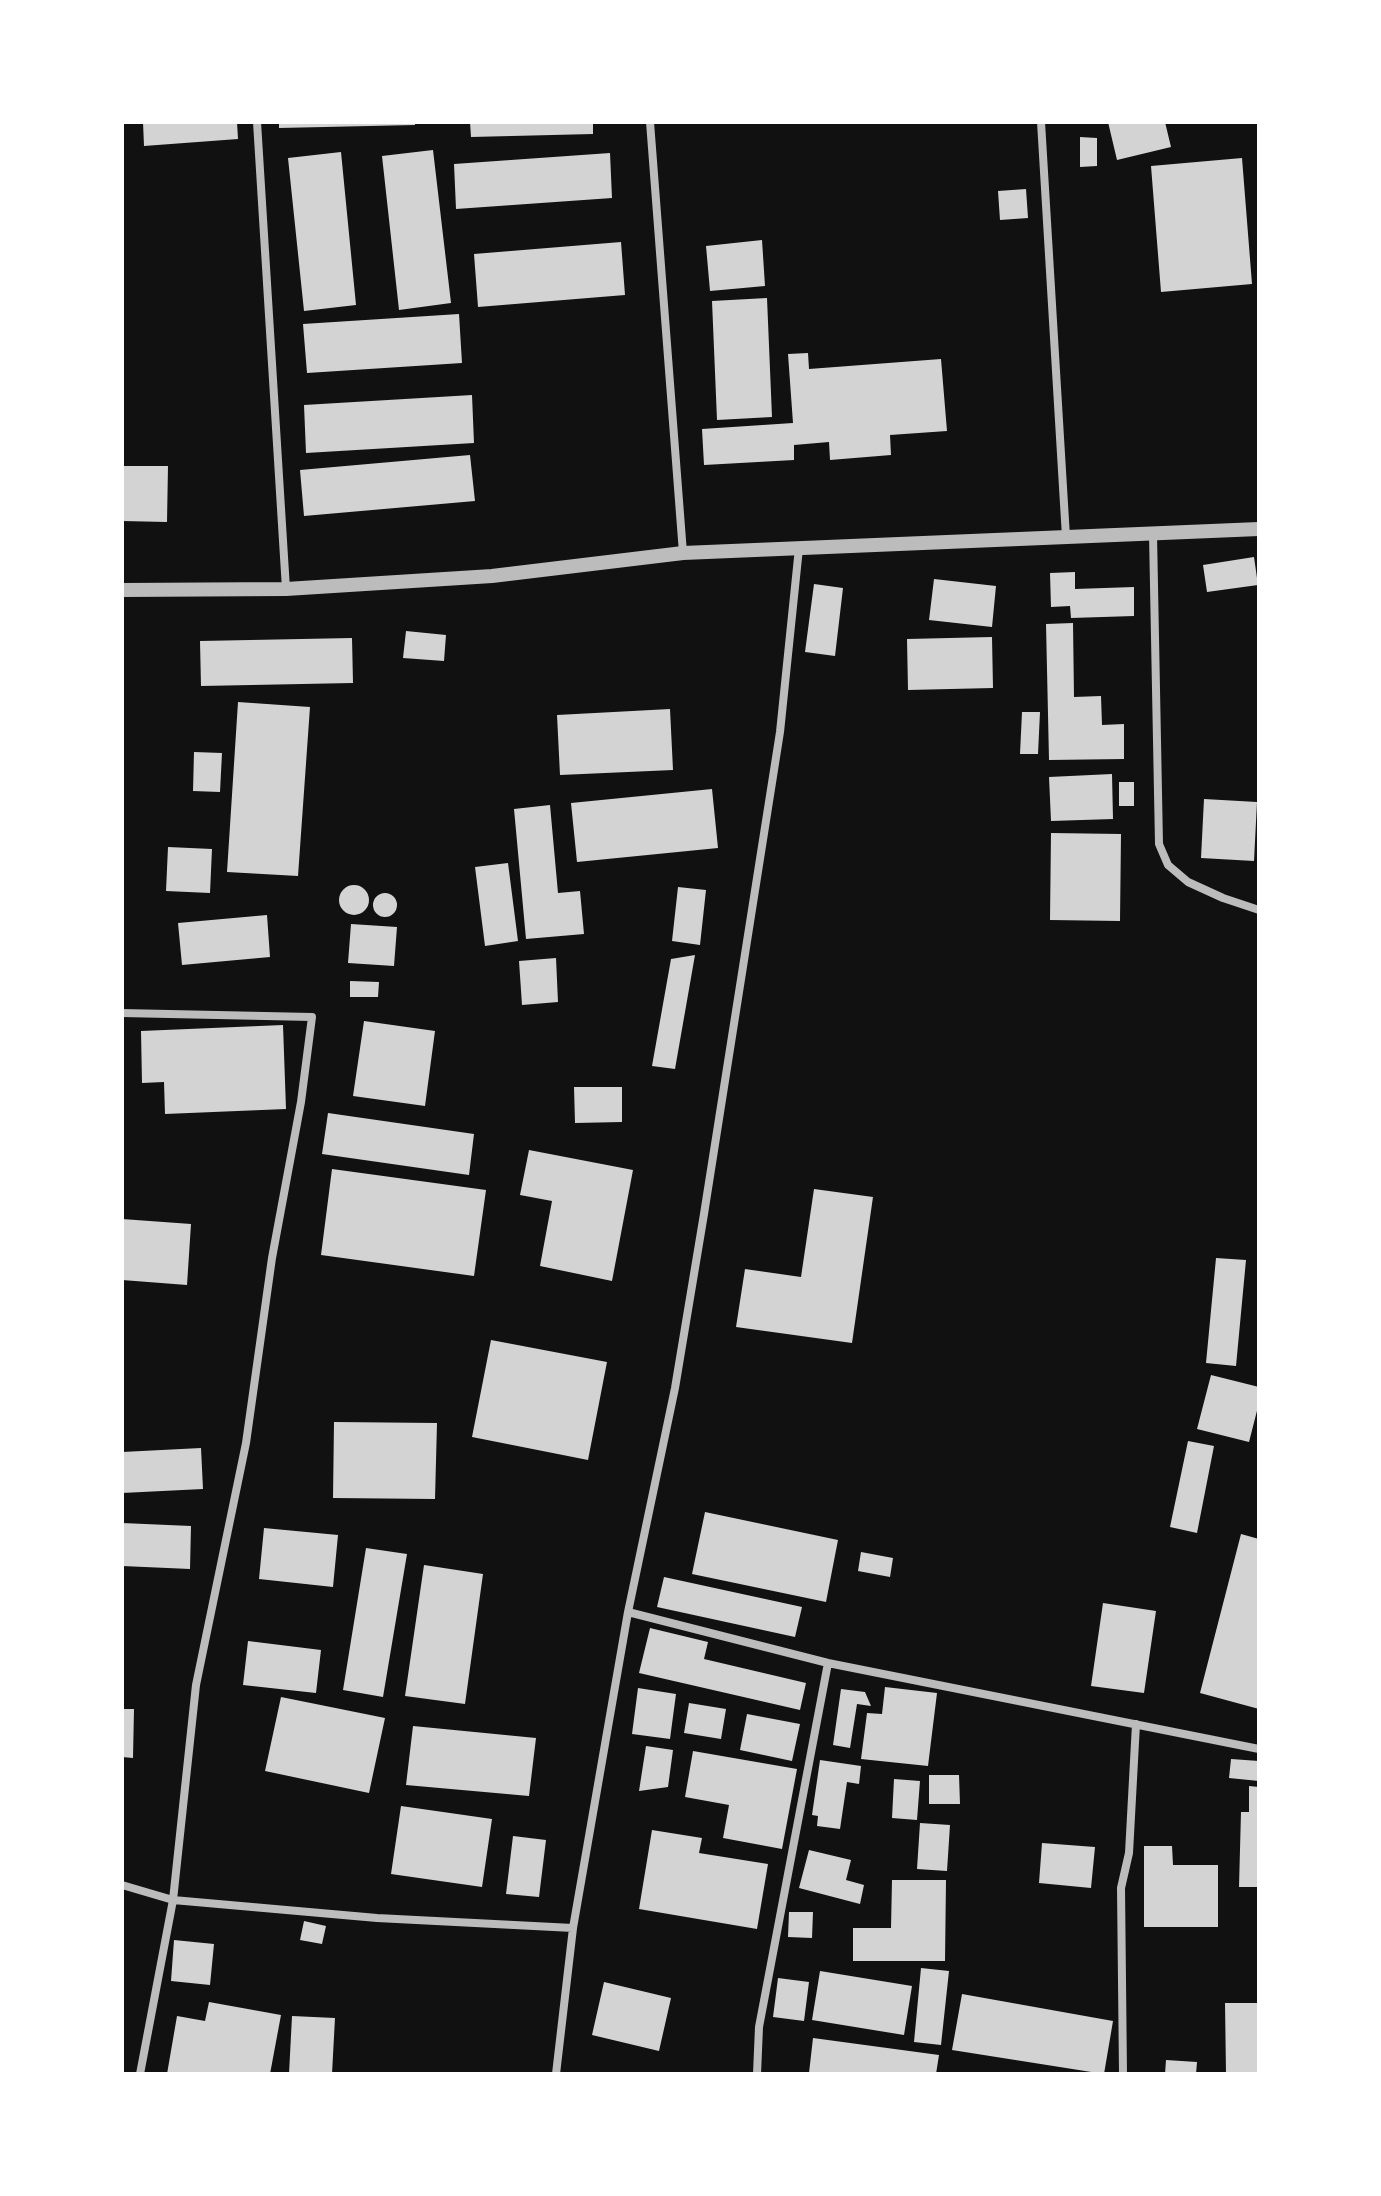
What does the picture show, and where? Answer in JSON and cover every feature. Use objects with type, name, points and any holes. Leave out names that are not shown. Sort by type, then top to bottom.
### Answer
[{"type":"street","points":[[257,122],[286,589]]},
{"type":"street","points":[[650,122],[683,553]]},
{"type":"street","points":[[1041,122],[1066,538]]},
{"type":"street","points":[[122,590],[286,589],[492,576],[683,553],[1259,529]]},
{"type":"street","points":[[1153,534],[1159,844],[1168,865],[1188,882],[1259,910]]},
{"type":"street","points":[[556,2074],[573,1928],[628,1612],[675,1388],[704,1214],[780,732],[799,548]]},
{"type":"street","points":[[122,1013],[312,1017],[301,1102],[272,1258],[246,1443],[196,1685],[173,1900],[140,2074]]},
{"type":"street","points":[[628,1612],[828,1663],[1259,1749]]},
{"type":"street","points":[[757,2074],[759,2027],[828,1663]]},
{"type":"street","points":[[1123,2074],[1121,1888],[1129,1853],[1136,1724]]},
{"type":"street","points":[[122,1885],[173,1900],[377,1918],[573,1928]]},
{"type":"building","points":[[143,122],[237,122],[238,139],[144,146]]},
{"type":"building","points":[[279,122],[415,122],[415,125],[279,128]]},
{"type":"building","points":[[470,122],[593,122],[593,134],[471,137]]},
{"type":"building","points":[[1108,122],[1165,122],[1171,147],[1117,160]]},
{"type":"building","points":[[1080,137],[1097,138],[1097,166],[1080,167]]},
{"type":"building","points":[[433,150],[451,303],[399,310],[382,156]]},
{"type":"building","points":[[341,152],[356,305],[304,311],[288,158]]},
{"type":"building","points":[[610,153],[612,198],[456,209],[454,164]]},
{"type":"building","points":[[1242,158],[1252,284],[1161,292],[1151,166]]},
{"type":"building","points":[[1026,189],[1028,218],[1000,220],[998,191]]},
{"type":"building","points":[[762,240],[765,286],[710,291],[706,246]]},
{"type":"building","points":[[621,242],[625,295],[478,307],[474,254]]},
{"type":"building","points":[[767,298],[772,417],[717,420],[712,301]]},
{"type":"building","points":[[459,314],[462,363],[307,373],[303,324]]},
{"type":"building","points":[[808,353],[809,369],[941,359],[947,431],[890,435],[891,455],[830,460],[829,442],[794,445],[794,460],[704,465],[702,429],[793,423],[788,354]]},
{"type":"building","points":[[472,395],[474,443],[306,453],[304,405]]},
{"type":"building","points":[[470,455],[475,501],[304,516],[300,470]]},
{"type":"building","points":[[122,466],[168,466],[167,522],[122,521]]},
{"type":"building","points":[[1254,557],[1258,585],[1207,592],[1203,565]]},
{"type":"building","points":[[1075,572],[1075,589],[1134,587],[1134,616],[1071,618],[1070,606],[1051,607],[1050,573]]},
{"type":"building","points":[[934,579],[996,586],[992,627],[929,620]]},
{"type":"building","points":[[814,584],[843,588],[835,656],[805,652]]},
{"type":"building","points":[[1073,623],[1074,697],[1101,696],[1102,725],[1124,724],[1124,759],[1049,760],[1046,624]]},
{"type":"building","points":[[406,631],[446,635],[444,661],[403,658]]},
{"type":"building","points":[[992,637],[993,688],[908,690],[907,639]]},
{"type":"building","points":[[352,638],[353,683],[201,686],[200,641]]},
{"type":"building","points":[[238,702],[310,707],[298,876],[227,872]]},
{"type":"building","points":[[670,709],[673,770],[560,775],[557,715]]},
{"type":"building","points":[[1022,712],[1040,712],[1038,754],[1020,754]]},
{"type":"building","points":[[194,752],[222,753],[220,792],[193,791]]},
{"type":"building","points":[[1112,774],[1113,819],[1051,821],[1049,777]]},
{"type":"building","points":[[1119,782],[1134,782],[1134,806],[1119,806]]},
{"type":"building","points":[[712,789],[718,848],[577,862],[571,803]]},
{"type":"building","points":[[1204,799],[1257,802],[1254,861],[1201,858]]},
{"type":"building","points":[[550,805],[558,893],[580,891],[584,934],[526,939],[514,809]]},
{"type":"building","points":[[1051,833],[1121,834],[1120,921],[1050,920]]},
{"type":"building","points":[[168,847],[212,849],[210,893],[166,891]]},
{"type":"building","points":[[508,863],[518,941],[485,946],[475,867]]},
{"type":"building","points":[[354,885],[360,886],[368,894],[368,906],[360,914],[354,915],[348,914],[340,906],[339,900],[340,894],[348,886]]},
{"type":"building","points":[[678,887],[706,890],[700,945],[672,941]]},
{"type":"building","points":[[385,893],[394,896],[397,905],[394,914],[385,917],[376,914],[373,905],[376,896]]},
{"type":"building","points":[[267,915],[270,957],[182,965],[178,923]]},
{"type":"building","points":[[351,924],[397,927],[394,966],[348,963]]},
{"type":"building","points":[[695,955],[675,1069],[652,1066],[671,959]]},
{"type":"building","points":[[556,958],[558,1002],[522,1005],[519,961]]},
{"type":"building","points":[[350,981],[379,982],[378,997],[350,997]]},
{"type":"building","points":[[364,1021],[435,1031],[425,1106],[353,1096]]},
{"type":"building","points":[[283,1025],[286,1109],[165,1114],[164,1082],[142,1083],[141,1031]]},
{"type":"building","points":[[574,1087],[622,1087],[622,1122],[575,1123]]},
{"type":"building","points":[[328,1113],[474,1134],[469,1175],[322,1154]]},
{"type":"building","points":[[529,1150],[633,1170],[612,1281],[540,1266],[552,1201],[520,1195]]},
{"type":"building","points":[[332,1169],[486,1190],[474,1276],[321,1255]]},
{"type":"building","points":[[814,1189],[873,1197],[852,1343],[736,1327],[745,1269],[801,1277]]},
{"type":"building","points":[[122,1219],[191,1224],[187,1285],[122,1280]]},
{"type":"building","points":[[1216,1258],[1246,1260],[1236,1366],[1206,1363]]},
{"type":"building","points":[[491,1340],[607,1362],[588,1460],[472,1437]]},
{"type":"building","points":[[1211,1375],[1259,1387],[1259,1403],[1249,1442],[1197,1429]]},
{"type":"building","points":[[334,1422],[437,1423],[435,1499],[333,1498]]},
{"type":"building","points":[[1188,1441],[1214,1446],[1197,1533],[1170,1527]]},
{"type":"building","points":[[201,1448],[203,1489],[122,1493],[122,1452]]},
{"type":"building","points":[[705,1512],[838,1540],[826,1602],[692,1574]]},
{"type":"building","points":[[122,1523],[191,1526],[190,1569],[122,1566]]},
{"type":"building","points":[[264,1528],[338,1535],[333,1587],[259,1579]]},
{"type":"building","points":[[1241,1534],[1259,1539],[1259,1709],[1200,1693]]},
{"type":"building","points":[[366,1548],[407,1554],[383,1697],[343,1690]]},
{"type":"building","points":[[861,1552],[893,1558],[890,1577],[858,1571]]},
{"type":"building","points":[[424,1565],[483,1574],[465,1704],[405,1696]]},
{"type":"building","points":[[664,1577],[802,1607],[795,1637],[657,1607]]},
{"type":"building","points":[[1103,1603],[1156,1611],[1144,1693],[1091,1686]]},
{"type":"building","points":[[650,1628],[708,1642],[704,1659],[806,1683],[800,1710],[639,1673]]},
{"type":"building","points":[[248,1641],[321,1650],[316,1693],[243,1685]]},
{"type":"building","points":[[885,1687],[937,1693],[928,1766],[861,1759],[867,1713],[882,1714]]},
{"type":"building","points":[[638,1688],[676,1694],[670,1739],[632,1734]]},
{"type":"building","points":[[841,1689],[865,1692],[871,1706],[857,1704],[850,1748],[833,1745]]},
{"type":"building","points":[[281,1697],[385,1718],[369,1793],[265,1771]]},
{"type":"building","points":[[689,1703],[726,1709],[721,1739],[684,1733]]},
{"type":"building","points":[[122,1709],[134,1709],[133,1758],[122,1757]]},
{"type":"building","points":[[747,1714],[800,1724],[792,1761],[740,1750]]},
{"type":"building","points":[[413,1726],[536,1738],[529,1796],[406,1785]]},
{"type":"building","points":[[646,1746],[673,1750],[668,1787],[639,1791]]},
{"type":"building","points":[[693,1751],[797,1769],[782,1849],[723,1838],[729,1805],[685,1797]]},
{"type":"building","points":[[1231,1759],[1259,1761],[1259,1781],[1229,1778]]},
{"type":"building","points":[[820,1760],[861,1766],[859,1784],[847,1782],[840,1829],[817,1826],[818,1816],[812,1815]]},
{"type":"building","points":[[929,1775],[959,1775],[960,1804],[929,1804]]},
{"type":"building","points":[[894,1779],[920,1781],[917,1820],[892,1818]]},
{"type":"building","points":[[1249,1786],[1259,1787],[1259,1887],[1239,1887],[1241,1812],[1249,1812]]},
{"type":"building","points":[[401,1806],[492,1819],[482,1887],[391,1874]]},
{"type":"building","points":[[920,1823],[950,1825],[947,1871],[917,1869]]},
{"type":"building","points":[[652,1830],[702,1838],[699,1853],[768,1864],[757,1929],[639,1909]]},
{"type":"building","points":[[513,1836],[546,1840],[539,1897],[506,1894]]},
{"type":"building","points":[[1042,1843],[1095,1847],[1091,1888],[1039,1883]]},
{"type":"building","points":[[1144,1846],[1172,1846],[1173,1865],[1218,1865],[1218,1927],[1144,1927]]},
{"type":"building","points":[[809,1850],[851,1860],[846,1880],[864,1885],[860,1904],[799,1888]]},
{"type":"building","points":[[892,1880],[946,1880],[945,1961],[853,1961],[853,1928],[891,1928]]},
{"type":"building","points":[[789,1912],[813,1912],[812,1938],[788,1937]]},
{"type":"building","points":[[304,1921],[326,1926],[322,1944],[300,1940]]},
{"type":"building","points":[[174,1940],[214,1944],[210,1985],[171,1981]]},
{"type":"building","points":[[921,1968],[949,1971],[941,2045],[914,2042]]},
{"type":"building","points":[[820,1971],[912,1986],[904,2035],[812,2020]]},
{"type":"building","points":[[778,1978],[809,1982],[804,2021],[773,2017]]},
{"type":"building","points":[[604,1982],[671,1998],[659,2051],[592,2035]]},
{"type":"building","points":[[962,1994],[1113,2021],[1104,2074],[952,2050]]},
{"type":"building","points":[[209,2002],[281,2015],[270,2074],[167,2074],[177,2016],[205,2021]]},
{"type":"building","points":[[1225,2003],[1259,2003],[1259,2074],[1226,2074]]},
{"type":"building","points":[[292,2016],[335,2018],[332,2074],[289,2074]]},
{"type":"building","points":[[813,2038],[939,2055],[936,2074],[809,2073]]},
{"type":"building","points":[[1166,2060],[1197,2062],[1196,2074],[1165,2074]]}]
